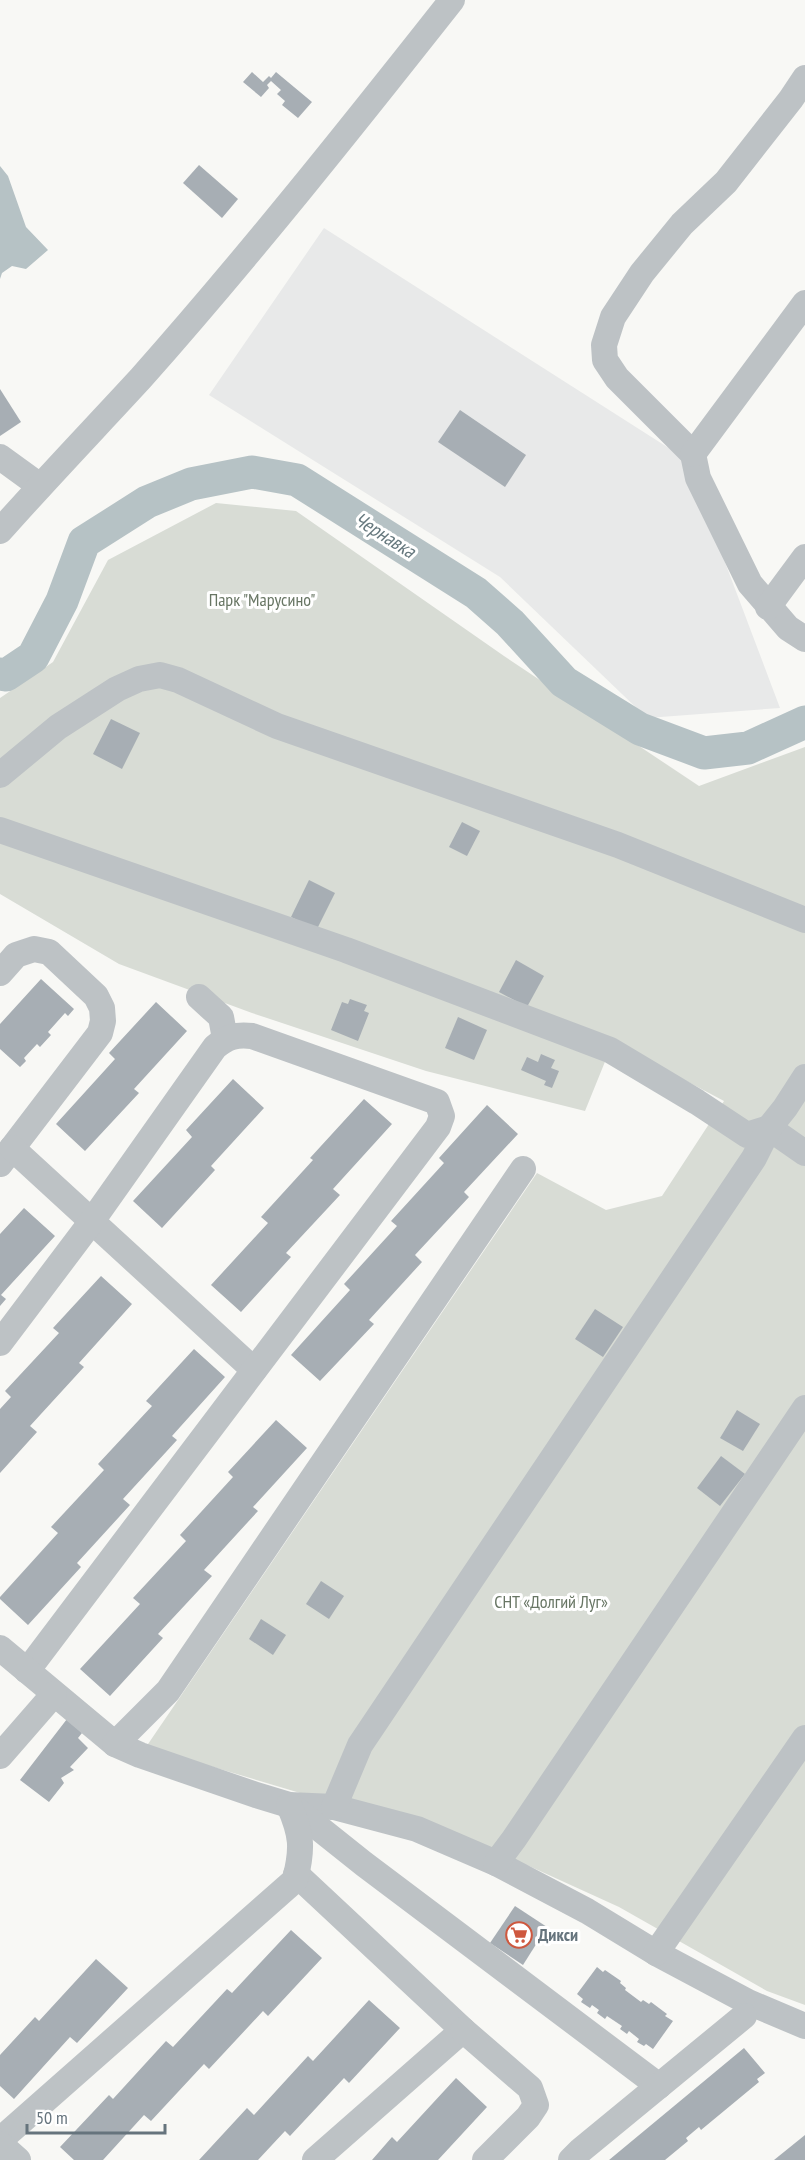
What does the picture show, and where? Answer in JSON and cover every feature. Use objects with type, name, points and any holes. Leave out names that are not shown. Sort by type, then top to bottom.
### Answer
[{"type":"street","points":[[0,531],[141,377],[277,219],[452,0]]},
{"type":"street","points":[[805,78],[726,182],[682,224],[642,273],[614,317],[603,345],[605,360],[617,378],[693,454],[698,478],[750,584],[788,628],[805,639]]},
{"type":"street","points":[[693,454],[805,303]]},
{"type":"street","points":[[0,457],[40,486]]},
{"type":"street","points":[[768,607],[805,557]]},
{"type":"street","points":[[0,775],[58,727],[117,689],[138,678],[160,675],[178,680],[277,726],[618,845],[805,920]]},
{"type":"street","points":[[0,830],[346,950],[610,1050],[747,1135],[769,1128]]},
{"type":"street","points":[[0,973],[16,955],[34,949],[49,952],[96,996],[102,1008],[103,1021],[99,1033],[6,1156],[92,1221],[254,1370]]},
{"type":"street","points":[[198,998],[221,1017],[225,1039]]},
{"type":"street","points":[[0,1343],[92,1221],[215,1047],[225,1039],[238,1034],[252,1036],[437,1102],[442,1116],[438,1126],[27,1671]]},
{"type":"street","points":[[334,1808],[360,1745],[754,1158],[769,1128],[805,1077]]},
{"type":"street","points":[[769,1128],[805,1153]]},
{"type":"street","points":[[115,1744],[168,1690],[523,1169]]},
{"type":"street","points":[[496,1863],[805,1408]]},
{"type":"street","points":[[0,1648],[115,1744],[140,1755],[256,1795],[289,1804],[334,1808],[417,1829],[496,1863],[587,1911],[656,1953],[747,2002],[805,2026]]},
{"type":"street","points":[[0,1756],[54,1694]]},
{"type":"street","points":[[656,1953],[805,1738]]},
{"type":"street","points":[[18,2160],[0,2142],[295,1880],[301,1858],[299,1827],[289,1804]]},
{"type":"street","points":[[289,1804],[364,1864],[659,2086]]},
{"type":"street","points":[[296,1874],[463,2030],[530,2088],[536,2104],[528,2116],[485,2160]]},
{"type":"street","points":[[571,2160],[744,2016]]},
{"type":"street","points":[[315,2160],[463,2030]]},
{"type":"shaded area","points":[[0,166],[8,176],[26,227],[48,250],[26,269],[12,266],[2,273],[0,279]]},
{"type":"shaded area","points":[[324,228],[686,459],[780,708],[647,718],[500,577],[209,395]]},
{"type":"green space","name":"СНТ «Долгий Луг»","points":[[216,503],[296,511],[504,656],[699,786],[805,747],[805,2005],[767,1991],[619,1907],[529,1866],[317,1798],[146,1747],[537,1173],[606,1210],[662,1196],[724,1101],[613,1042],[585,1111],[426,1071],[252,1013],[119,964],[0,894],[0,698],[53,662],[108,560]]},
{"type":"building","points":[[252,72],[263,82],[276,72],[312,102],[298,118],[282,105],[285,101],[277,94],[281,90],[271,81],[267,85],[269,88],[261,97],[243,82]]},
{"type":"building","points":[[199,165],[238,199],[222,218],[183,183]]},
{"type":"building","points":[[0,389],[21,422],[0,436]]},
{"type":"building","points":[[460,410],[526,455],[505,487],[438,442]]},
{"type":"building","points":[[111,719],[140,733],[122,769],[93,754]]},
{"type":"building","points":[[462,822],[480,831],[467,856],[449,847]]},
{"type":"building","points":[[309,880],[335,893],[317,929],[291,917]]},
{"type":"building","points":[[516,960],[544,976],[527,1007],[499,992]]},
{"type":"building","points":[[41,979],[74,1009],[68,1016],[65,1013],[48,1032],[51,1035],[40,1047],[37,1044],[24,1058],[26,1061],[20,1067],[0,1049],[0,1024]]},
{"type":"building","points":[[350,999],[367,1005],[364,1011],[369,1013],[358,1041],[331,1030],[342,1002],[348,1004]]},
{"type":"building","points":[[156,1002],[187,1031],[134,1089],[139,1093],[85,1151],[56,1124],[115,1059],[109,1053]]},
{"type":"building","points":[[458,1017],[487,1030],[474,1060],[445,1048]]},
{"type":"building","points":[[541,1054],[555,1060],[551,1068],[559,1071],[552,1088],[544,1085],[546,1081],[521,1070],[527,1057],[538,1062]]},
{"type":"building","points":[[233,1079],[264,1108],[211,1166],[215,1170],[162,1228],[133,1201],[192,1137],[186,1130]]},
{"type":"building","points":[[364,1099],[392,1124],[333,1189],[340,1195],[286,1253],[291,1257],[241,1312],[211,1285],[268,1223],[261,1217],[313,1160],[310,1158]]},
{"type":"building","points":[[487,1105],[518,1134],[464,1192],[469,1197],[415,1255],[422,1262],[369,1320],[374,1324],[320,1381],[291,1355],[350,1290],[344,1284],[397,1226],[391,1221],[444,1163],[439,1158]]},
{"type":"building","points":[[24,1208],[55,1236],[1,1295],[6,1299],[0,1306],[0,1234]]},
{"type":"building","points":[[101,1276],[132,1304],[79,1363],[84,1367],[30,1426],[37,1432],[0,1473],[0,1409],[11,1397],[5,1391],[59,1333],[53,1328]]},
{"type":"building","points":[[595,1309],[623,1327],[603,1357],[575,1339]]},
{"type":"building","points":[[194,1349],[225,1377],[172,1436],[177,1440],[123,1499],[130,1505],[77,1563],[81,1567],[28,1625],[0,1597],[58,1533],[51,1527],[104,1470],[98,1464],[152,1406],[146,1401]]},
{"type":"building","points":[[737,1410],[760,1424],[743,1451],[720,1438]]},
{"type":"building","points":[[276,1420],[307,1448],[253,1507],[258,1511],[204,1570],[212,1576],[158,1634],[163,1638],[110,1696],[80,1669],[140,1604],[133,1598],[186,1541],[180,1535],[233,1477],[228,1472]]},
{"type":"building","points":[[721,1456],[745,1474],[720,1506],[697,1488]]},
{"type":"building","points":[[321,1581],[344,1596],[329,1619],[306,1604]]},
{"type":"building","points":[[261,1619],[286,1635],[273,1655],[249,1639]]},
{"type":"building","points":[[67,1719],[82,1733],[78,1738],[88,1748],[70,1767],[74,1770],[61,1778],[64,1783],[49,1802],[20,1780]]},
{"type":"building","name":"Дикси","points":[[515,1906],[547,1927],[523,1965],[490,1943]]},
{"type":"building","points":[[291,1930],[322,1958],[268,2016],[263,2011],[209,2069],[204,2064],[151,2121],[144,2115],[103,2160],[74,2160],[60,2147],[109,2095],[113,2099],[166,2041],[173,2047],[227,1989],[232,1993]]},
{"type":"building","points":[[96,1959],[128,1988],[77,2043],[70,2037],[14,2099],[0,2086],[0,2055],[35,2017],[39,2021]]},
{"type":"building","points":[[597,1967],[621,1981],[625,1990],[641,2002],[643,2000],[649,2004],[651,2002],[673,2021],[653,2049],[637,2042],[639,2039],[629,2031],[627,2034],[620,2029],[622,2026],[607,2016],[605,2019],[592,2005],[590,2008],[581,2002],[583,1999],[577,1994]]},
{"type":"building","points":[[369,2000],[400,2028],[349,2083],[344,2078],[290,2136],[285,2131],[258,2160],[199,2160],[247,2108],[254,2115],[308,2056],[313,2061]]},
{"type":"building","points":[[744,2048],[765,2073],[757,2079],[759,2082],[701,2130],[699,2127],[686,2138],[688,2141],[665,2160],[609,2160]]},
{"type":"building","points":[[456,2078],[487,2107],[438,2160],[372,2160],[392,2137],[397,2142]]},
{"type":"building","points":[[805,2135],[805,2160],[774,2160]]},
{"type":"waterway","name":"Чернавка","points":[[0,674],[6,675],[33,657],[62,601],[84,542],[147,502],[191,484],[252,472],[297,480],[476,593],[510,623],[564,682],[640,729],[704,753],[748,748],[805,722]]},
{"type":"place","name":"Дикси","points":[[519,1935]]},
{"type":"park label","name":"Парк \"Марусино\"","points":[[262,600]]}]
